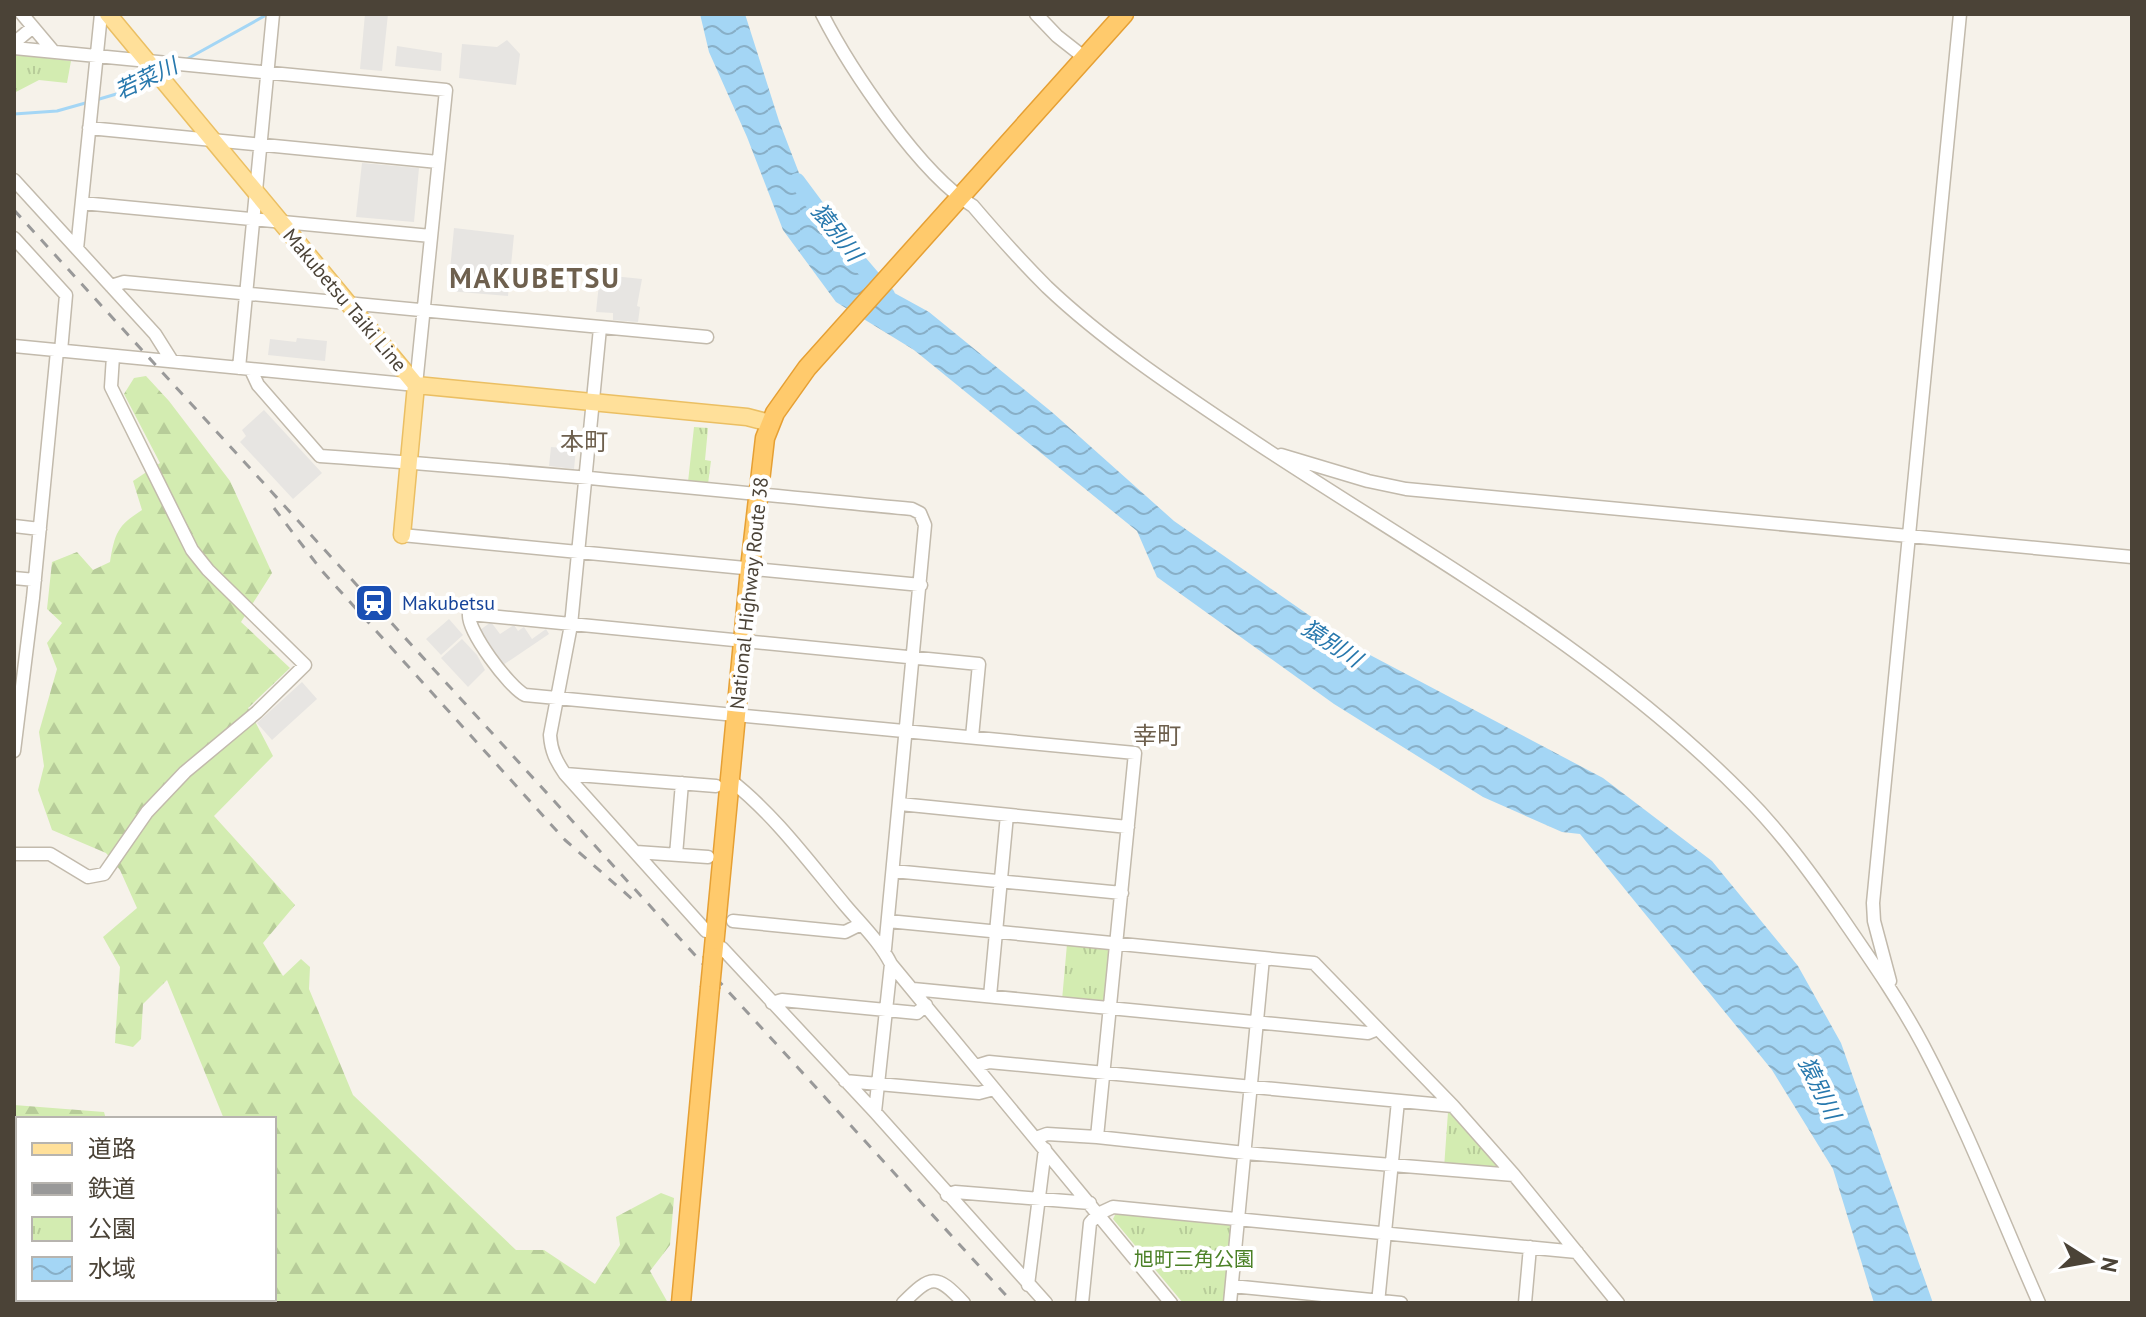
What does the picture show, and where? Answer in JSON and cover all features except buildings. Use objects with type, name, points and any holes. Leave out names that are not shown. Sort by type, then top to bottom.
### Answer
[{"type":"highway","name":"National Highway Route 38","points":[[681,1303],[710,988],[717,952],[723,783],[736,715],[750,568],[770,423],[807,368],[1124,14]]},
{"type":"main road","name":"Makubetsu Taiki Line","points":[[108,14],[416,385],[747,417],[770,423]]},
{"type":"main road","points":[[402,535],[416,385]]},
{"type":"street","points":[[22,14],[54,52]]},
{"type":"street","points":[[77,249],[101,14]]},
{"type":"street","points":[[273,14],[246,292],[245,369],[320,456],[759,494],[912,509],[920,513],[925,525],[921,585],[885,949]]},
{"type":"street","points":[[822,14],[876,101],[954,202],[973,206],[1049,288],[1186,397],[1485,588],[1587,660],[1646,705],[1747,797],[1780,835],[1891,988],[1953,1106],[2039,1303]]},
{"type":"street","points":[[1036,14],[1085,58]]},
{"type":"street","points":[[1891,988],[1874,921],[1873,903],[1960,14]]},
{"type":"street","points":[[14,46],[33,27]]},
{"type":"street","points":[[14,46],[149,63],[446,90],[416,385],[14,346]]},
{"type":"street","points":[[89,128],[438,162]]},
{"type":"street","points":[[14,180],[155,334],[172,361]]},
{"type":"street","points":[[82,203],[431,236]]},
{"type":"street","points":[[14,751],[66,295],[16,243]]},
{"type":"street","points":[[111,286],[124,282],[246,292],[707,337]]},
{"type":"street","points":[[600,328],[571,625],[550,747],[565,774],[706,931]]},
{"type":"street","points":[[14,854],[50,854],[88,877],[104,874],[147,812],[185,772],[257,712],[305,665],[208,570],[192,550],[111,387],[113,356]]},
{"type":"street","points":[[1271,452],[1406,489],[2132,557]]},
{"type":"street","points":[[14,526],[40,529]]},
{"type":"street","points":[[402,535],[921,585]]},
{"type":"street","points":[[14,578],[35,580]]},
{"type":"street","points":[[972,737],[979,664],[469,614],[468,623],[516,690],[525,695],[1135,753],[1097,1137]]},
{"type":"street","points":[[565,774],[723,783],[748,794],[885,949],[891,964],[1171,1303]]},
{"type":"street","points":[[676,855],[682,783]]},
{"type":"street","points":[[900,804],[1128,827]]},
{"type":"street","points":[[990,996],[1007,815]]},
{"type":"street","points":[[636,852],[708,857]]},
{"type":"street","points":[[893,871],[1122,893]]},
{"type":"street","points":[[733,921],[845,932],[861,924]]},
{"type":"street","points":[[888,921],[1314,963],[1453,1106],[1514,1175],[1618,1303]]},
{"type":"street","points":[[717,952],[772,1003],[875,1112],[1046,1303]]},
{"type":"street","points":[[1230,1303],[1263,958]]},
{"type":"street","points":[[875,1112],[891,964]]},
{"type":"street","points":[[913,989],[1368,1033],[1378,1029]]},
{"type":"street","points":[[772,1003],[782,1000],[917,1013],[926,1005]]},
{"type":"street","points":[[976,1066],[989,1062],[1453,1106]]},
{"type":"street","points":[[845,1081],[979,1093],[994,1089]]},
{"type":"street","points":[[1378,1302],[1398,1101]]},
{"type":"street","points":[[1036,1138],[1047,1134],[1097,1137],[1245,1153],[1514,1175]]},
{"type":"street","points":[[1028,1285],[1045,1149]]},
{"type":"street","points":[[947,1195],[955,1192],[1094,1208],[1113,1207],[1577,1252]]},
{"type":"street","points":[[1082,1303],[1094,1208]]},
{"type":"street","points":[[1525,1303],[1530,1247]]},
{"type":"street","points":[[903,1303],[924,1283],[934,1281],[950,1288],[964,1303]]},
{"type":"street","points":[[1232,1286],[1401,1303]]},
{"type":"green space","points":[[14,54],[71,61],[67,83],[39,80],[14,93]]},
{"type":"green space","points":[[146,376],[230,481],[272,573],[241,622],[290,668],[248,708],[273,756],[214,816],[295,905],[263,943],[283,976],[301,959],[310,967],[309,989],[353,1095],[516,1250],[544,1250],[595,1284],[620,1245],[616,1217],[661,1193],[674,1198],[670,1245],[650,1271],[668,1303],[266,1303],[276,1301],[276,1117],[223,1117],[167,980],[143,1004],[141,1039],[133,1047],[115,1043],[120,967],[103,937],[137,908],[120,870],[106,853],[52,830],[38,790],[44,766],[39,732],[57,669],[47,643],[62,623],[47,609],[52,562],[77,552],[93,570],[110,562],[118,531],[142,510],[133,481],[160,463],[124,394],[134,378]]},
{"type":"green space","points":[[694,427],[708,428],[705,460],[711,461],[708,484],[688,482]]},
{"type":"green space","points":[[1067,944],[1113,949],[1107,1004],[1062,1000]]},
{"type":"green space","points":[[14,1105],[104,1112],[105,1117],[16,1117],[16,1301],[76,1303],[14,1303]]},
{"type":"green space","points":[[1448,1112],[1454,1112],[1502,1165],[1497,1173],[1444,1168]]},
{"type":"green space","name":"旭町三角公園","points":[[1117,1211],[1228,1223],[1234,1231],[1226,1303],[1183,1303],[1113,1219]]},
{"type":"shaded area","points":[[365,14],[388,14],[382,71],[360,69]]},
{"type":"shaded area","points":[[507,40],[520,54],[516,85],[459,78],[462,44],[497,47]]},
{"type":"shaded area","points":[[397,46],[442,53],[441,71],[395,66]]},
{"type":"shaded area","points":[[362,163],[419,168],[414,222],[356,217]]},
{"type":"shaded area","points":[[454,228],[514,235],[508,296],[448,291]]},
{"type":"shaded area","points":[[601,265],[613,267],[613,276],[642,279],[637,306],[640,307],[638,322],[613,320],[613,313],[596,312]]},
{"type":"shaded area","points":[[297,338],[327,341],[325,361],[268,355],[270,339],[296,342]]},
{"type":"shaded area","points":[[264,410],[322,473],[293,499],[240,442],[246,436],[242,430]]},
{"type":"shaded area","points":[[551,447],[576,449],[574,469],[549,466]]},
{"type":"shaded area","points":[[449,619],[463,635],[441,655],[426,639]]},
{"type":"shaded area","points":[[491,622],[500,634],[514,625],[518,631],[524,627],[532,639],[546,629],[549,634],[503,665],[480,630]]},
{"type":"shaded area","points":[[462,639],[477,655],[485,670],[468,687],[441,658]]},
{"type":"shaded area","points":[[302,682],[317,699],[272,740],[257,723]]},
{"type":"water","points":[[700,14],[745,14],[779,121],[819,225],[858,273],[929,312],[1053,413],[1174,521],[1353,646],[1603,778],[1712,861],[1798,966],[1841,1043],[1933,1303],[1874,1303],[1833,1169],[1772,1070],[1580,834],[1562,832],[1483,797],[1334,704],[1157,577],[1137,531],[914,350],[836,302],[783,230],[747,137],[709,52]]},
{"type":"waterway","name":"若菜川","points":[[187,59],[268,14]]},
{"type":"waterway","name":"若菜川","points":[[96,100],[130,90],[152,78]]},
{"type":"waterway","name":"若菜川","points":[[14,114],[57,111],[89,102]]},
{"type":"waterway","name":"猿別川","points":[[797,181],[846,247],[887,295]]},
{"type":"railway","points":[[14,210],[1013,1303]]},
{"type":"railway","points":[[274,508],[322,571],[565,840],[632,899]]},
{"type":"place","name":"Makubetsu","points":[[374,603]]},
{"type":"district","name":"MAKUBETSU","points":[[535,277]]},
{"type":"district","name":"本町","points":[[584,441]]},
{"type":"district","name":"幸町","points":[[1157,735]]}]
